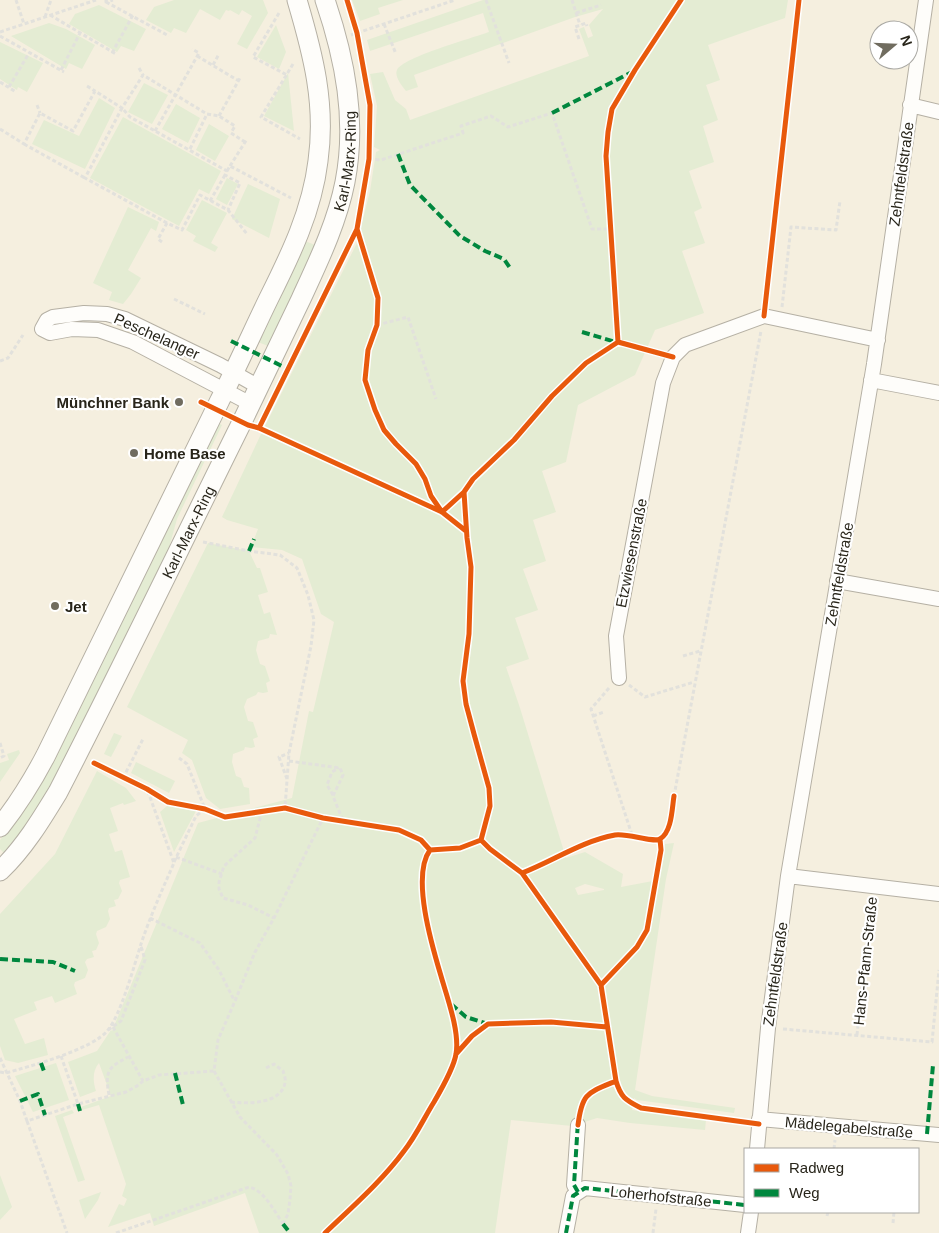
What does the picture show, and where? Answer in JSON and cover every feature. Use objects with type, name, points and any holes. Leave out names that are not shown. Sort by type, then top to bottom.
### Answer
[{"type":"main road","name":"Karl-Marx-Ring","points":[[0,827],[36,776],[234,372],[299,233],[312,191],[318,163],[321,122],[318,80],[313,54],[297,0]]},
{"type":"main road","name":"Karl-Marx-Ring","points":[[0,871],[38,826],[58,792],[255,396],[314,272],[336,216],[345,183],[350,145],[350,104],[338,40],[325,0]]},
{"type":"street","name":"Zehntfeldstraße","points":[[757,1148],[768,1028],[788,876],[878,340],[926,0]]},
{"type":"street","points":[[910,106],[939,112]]},
{"type":"street","name":"Peschelanger","points":[[84,313],[107,314],[125,319],[234,372],[255,396],[225,390],[134,342],[98,330],[72,329],[50,333],[42,329],[47,320],[53,317],[84,313]]},
{"type":"street","points":[[764,316],[878,340]]},
{"type":"street","name":"Etzwiesenstraße","points":[[619,678],[616,636],[663,383],[673,357],[685,345],[764,316]]},
{"type":"street","points":[[871,380],[939,393]]},
{"type":"street","points":[[838,581],[939,599]]},
{"type":"street","name":"Hans-Pfann-Straße","points":[[788,876],[939,894]]},
{"type":"street","name":"Mädelegabelstraße","points":[[759,1119],[939,1135]]},
{"type":"street","points":[[566,1233],[573,1196],[578,1192],[574,1185],[578,1125]]},
{"type":"street","name":"Loherhofstraße","points":[[578,1192],[585,1188],[744,1205]]},
{"type":"street","points":[[748,1233],[750,1213]]},
{"type":"path","points":[[16,0],[24,24]]},
{"type":"path","points":[[45,17],[51,0]]},
{"type":"path","points":[[0,34],[96,0]]},
{"type":"path","points":[[106,1],[113,0]]},
{"type":"path","points":[[338,40],[455,0]]},
{"type":"path","points":[[486,0],[509,63]]},
{"type":"path","points":[[572,0],[580,25]]},
{"type":"path","points":[[106,1],[169,36]]},
{"type":"path","points":[[576,13],[601,5]]},
{"type":"path","points":[[279,13],[253,57],[286,75]]},
{"type":"path","points":[[50,16],[114,53],[133,15]]},
{"type":"path","points":[[578,39],[575,27],[586,22],[587,26]]},
{"type":"path","points":[[384,24],[396,54]]},
{"type":"path","points":[[0,34],[62,71],[80,33]]},
{"type":"path","points":[[155,131],[199,53],[192,49]]},
{"type":"path","points":[[9,87],[29,53]]},
{"type":"path","points":[[213,65],[219,54]]},
{"type":"path","points":[[197,56],[240,79],[219,116]]},
{"type":"path","points":[[293,64],[261,117],[300,139]]},
{"type":"path","points":[[139,68],[143,75],[175,95],[207,114],[219,116],[235,126],[231,133],[246,140],[210,201]]},
{"type":"path","points":[[85,178],[122,108],[143,75]]},
{"type":"path","points":[[0,82],[16,92]]},
{"type":"path","points":[[87,86],[122,108],[130,118],[190,150],[240,183],[228,210]]},
{"type":"path","points":[[37,105],[40,113],[73,131],[95,91]]},
{"type":"path","points":[[24,144],[40,113]]},
{"type":"path","points":[[369,159],[381,160],[463,133],[461,126],[491,116],[508,127],[552,113],[592,229],[611,229]]},
{"type":"path","points":[[190,150],[207,114]]},
{"type":"path","points":[[0,129],[85,178],[182,230],[200,195],[228,210],[247,234]]},
{"type":"path","points":[[230,166],[291,198]]},
{"type":"path","points":[[780,320],[792,227],[836,230],[840,202]]},
{"type":"path","points":[[162,242],[158,239],[167,223]]},
{"type":"path","points":[[174,299],[205,314]]},
{"type":"path","points":[[674,796],[764,316]]},
{"type":"path","points":[[377,325],[408,317],[436,399]]},
{"type":"path","points":[[0,361],[8,358],[23,335]]},
{"type":"path","points":[[203,542],[280,555],[297,568],[308,596],[314,620],[311,646],[289,753],[286,808]]},
{"type":"path","points":[[683,656],[700,651]]},
{"type":"path","points":[[632,835],[591,709],[619,678],[645,697],[694,682]]},
{"type":"path","points":[[593,716],[604,712]]},
{"type":"path","points":[[123,778],[143,739]]},
{"type":"path","points":[[0,744],[4,756],[0,758]]},
{"type":"path","points":[[288,779],[278,757],[289,753]]},
{"type":"path","points":[[108,1031],[118,1010],[150,918],[176,857],[196,816],[205,809],[187,764],[179,758]]},
{"type":"path","points":[[290,761],[340,768]]},
{"type":"path","points":[[340,768],[332,772],[327,785],[343,821]]},
{"type":"path","points":[[333,796],[343,776],[340,768]]},
{"type":"path","points":[[147,788],[174,863]]},
{"type":"path","points":[[262,811],[255,838],[224,866],[219,889],[223,898],[248,905],[274,918]]},
{"type":"path","points":[[116,1233],[249,1186],[255,1188],[266,1199],[284,1224],[290,1200],[291,1186],[288,1174],[277,1155],[240,1117],[214,1071],[218,1040],[255,952],[274,918],[322,818]]},
{"type":"path","points":[[176,857],[222,874]]},
{"type":"path","points":[[150,918],[200,944],[220,970],[235,1001]]},
{"type":"path","points":[[0,1072],[6,1072],[61,1056],[92,1042],[121,1021],[145,960],[140,946]]},
{"type":"path","points":[[768,1028],[932,1042],[939,970]]},
{"type":"path","points":[[113,1027],[143,1081]]},
{"type":"path","points":[[61,1056],[78,1104]]},
{"type":"path","points":[[109,1095],[106,1080],[108,1073],[112,1066],[128,1057]]},
{"type":"path","points":[[0,1058],[20,1100],[67,1233]]},
{"type":"path","points":[[231,1102],[245,1104],[266,1101],[280,1092],[285,1082],[283,1071],[274,1064],[266,1068]]},
{"type":"path","points":[[27,1121],[132,1089],[143,1081],[159,1075],[214,1071]]},
{"type":"path","points":[[653,1233],[658,1196]]},
{"type":"path","points":[[893,1223],[894,1213]]},
{"type":"green space","points":[[174,0],[263,0],[268,13],[247,49],[237,44],[252,16],[242,10],[239,15],[226,10],[220,20],[200,9],[186,33],[174,28],[171,33],[146,20],[154,7]]},
{"type":"green space","points":[[352,0],[403,0],[378,8],[380,14],[360,21]]},
{"type":"green space","points":[[483,0],[788,0],[785,18],[708,45],[720,80],[706,85],[718,120],[703,126],[714,162],[689,171],[702,208],[694,212],[705,243],[682,251],[704,313],[655,330],[635,375],[578,405],[566,462],[542,471],[556,512],[533,520],[546,561],[523,569],[538,610],[515,618],[529,659],[506,667],[566,858],[585,852],[623,874],[621,887],[658,880],[665,844],[674,843],[666,879],[635,1090],[652,1096],[735,1108],[734,1113],[637,1100],[634,1098],[632,1110],[706,1120],[705,1130],[597,1118],[572,1126],[511,1120],[495,1233],[259,1233],[245,1193],[154,1226],[150,1213],[108,1227],[119,1204],[124,1206],[127,1199],[122,1196],[126,1184],[99,1105],[82,1110],[81,1107],[111,1096],[99,1063],[95,1069],[94,1077],[96,1091],[80,1097],[68,1062],[97,1051],[112,1031],[198,823],[292,798],[309,711],[313,712],[334,622],[321,614],[302,559],[282,550],[251,547],[258,529],[222,517],[261,434],[357,243],[370,191],[376,152],[380,150],[374,147],[377,106],[370,74],[383,72],[395,100],[406,109],[410,120],[589,56],[579,29],[584,27],[588,38],[593,36],[589,25],[603,9],[575,17],[414,75],[418,87],[406,91],[399,81],[397,70],[412,59],[489,32],[483,13],[370,51],[367,40]],"holes":[[[585,884],[604,889],[578,895],[575,888]]]},
{"type":"green space","points":[[99,5],[146,29],[134,51],[121,46],[117,52],[69,24],[75,14]]},
{"type":"green space","points":[[49,23],[66,29],[95,45],[82,69],[69,63],[66,69],[11,36]]},
{"type":"green space","points":[[276,25],[286,52],[279,69],[257,57]]},
{"type":"green space","points":[[0,42],[43,63],[27,92],[18,87],[17,90],[0,79]]},
{"type":"green space","points":[[288,73],[294,131],[264,116]]},
{"type":"green space","points":[[144,83],[168,95],[152,124],[128,112]]},
{"type":"green space","points":[[99,98],[115,108],[85,169],[32,144],[44,120],[79,136]]},
{"type":"green space","points":[[176,104],[200,118],[188,143],[162,129]]},
{"type":"green space","points":[[123,117],[221,171],[209,194],[199,189],[179,226],[90,178]]},
{"type":"green space","points":[[209,124],[229,136],[215,161],[196,150]]},
{"type":"green space","points":[[227,178],[238,184],[227,205],[216,199]]},
{"type":"green space","points":[[248,184],[280,199],[269,238],[232,219]]},
{"type":"green space","points":[[202,200],[227,213],[211,243],[218,247],[215,252],[193,241],[196,236],[186,230]]},
{"type":"green space","points":[[128,207],[159,222],[156,231],[151,228],[128,270],[141,278],[123,304],[109,300],[112,292],[93,283]]},
{"type":"green space","points":[[305,241],[315,245],[304,272],[268,346],[258,342]]},
{"type":"green space","points":[[218,423],[222,425],[177,519],[167,555],[67,757],[26,827],[4,853],[0,849],[0,840],[13,824]]},
{"type":"green space","points":[[208,543],[249,551],[257,568],[260,568],[268,592],[258,595],[264,614],[270,612],[277,635],[270,634],[269,638],[258,641],[256,650],[260,664],[265,666],[270,681],[266,683],[268,692],[258,692],[247,699],[244,707],[248,721],[253,722],[258,737],[253,739],[255,747],[245,747],[244,750],[233,754],[232,762],[236,776],[241,778],[244,787],[249,788],[250,804],[220,809],[206,798],[192,760],[182,753],[188,740],[127,707]]},
{"type":"green space","points":[[114,733],[122,736],[111,757],[104,754]]},
{"type":"green space","points":[[19,750],[20,753],[0,782],[0,763],[9,760],[7,754]]},
{"type":"green space","points":[[136,762],[175,781],[169,793],[131,773]]},
{"type":"green space","points":[[97,771],[126,788],[136,801],[110,808],[118,831],[109,834],[115,852],[122,850],[130,877],[120,880],[119,883],[122,891],[118,899],[114,900],[116,906],[109,908],[110,919],[106,927],[97,931],[99,943],[96,950],[92,951],[94,957],[87,959],[85,962],[88,970],[85,978],[75,982],[77,994],[55,1003],[52,996],[34,1002],[37,1010],[14,1019],[25,1044],[44,1038],[48,1055],[18,1063],[5,1060],[0,1046],[0,914],[55,854]]},
{"type":"green space","points":[[167,806],[196,811],[174,852],[160,812]]},
{"type":"green space","points":[[56,1063],[69,1100],[33,1112],[15,1076]]},
{"type":"green space","points":[[72,1110],[74,1113],[63,1117],[85,1180],[78,1182],[55,1116]]},
{"type":"green space","points":[[0,1175],[12,1207],[0,1220]]},
{"type":"green space","points":[[101,1192],[98,1200],[85,1219],[79,1200]]},
{"type":"marked path","points":[[552,113],[632,72]]},
{"type":"marked path","points":[[398,154],[410,185],[460,236],[485,251],[504,259],[510,268]]},
{"type":"marked path","points":[[582,332],[619,343]]},
{"type":"marked path","points":[[231,341],[288,369]]},
{"type":"marked path","points":[[249,551],[254,539]]},
{"type":"marked path","points":[[0,959],[53,962],[75,971]]},
{"type":"marked path","points":[[451,1004],[466,1017],[488,1024]]},
{"type":"marked path","points":[[41,1063],[45,1074]]},
{"type":"marked path","points":[[927,1134],[933,1065]]},
{"type":"marked path","points":[[175,1073],[183,1105]]},
{"type":"marked path","points":[[20,1101],[38,1094],[45,1115]]},
{"type":"marked path","points":[[78,1104],[80,1111]]},
{"type":"marked path","points":[[578,1121],[574,1185],[578,1192]]},
{"type":"marked path","points":[[566,1233],[573,1196],[585,1188],[744,1205]]},
{"type":"marked path","points":[[283,1224],[290,1233]]},
{"type":"cycle path","points":[[259,428],[357,229],[369,159],[370,105],[357,33],[347,0]]},
{"type":"cycle path","points":[[618,342],[606,156],[612,109],[681,0]]},
{"type":"cycle path","points":[[764,316],[799,0]]},
{"type":"cycle path","points":[[357,229],[378,298],[377,325],[368,350],[365,380],[384,430],[416,464],[425,479],[431,496],[442,512],[464,492],[473,479],[514,440],[552,396],[586,363],[618,342],[673,357]]},
{"type":"cycle path","points":[[201,402],[442,512],[466,531]]},
{"type":"cycle path","points":[[464,492],[471,567],[469,634],[463,681],[466,704],[489,788],[490,806],[481,840]]},
{"type":"cycle path","points":[[94,763],[147,789],[168,802],[205,809],[225,817],[285,808],[323,818],[399,830],[421,840],[430,850]]},
{"type":"cycle path","points":[[522,873],[579,846],[615,835],[627,835],[652,840],[660,839],[664,836],[669,825],[674,796]]},
{"type":"cycle path","points":[[601,985],[637,947],[647,930],[661,850],[660,839]]},
{"type":"cycle path","points":[[481,840],[522,873],[601,985],[616,1081],[625,1098],[641,1108],[759,1124]]},
{"type":"cycle path","points":[[325,1233],[356,1204],[404,1151],[437,1097],[453,1065],[457,1045],[455,1025],[429,930],[425,911],[422,876],[430,850],[460,848],[481,840]]},
{"type":"cycle path","points":[[456,1054],[472,1036],[488,1024],[551,1022],[607,1027]]},
{"type":"cycle path","points":[[578,1125],[584,1100],[598,1088],[616,1081]]},
{"type":"place","name":"Münchner Bank","points":[[179,402]]},
{"type":"place","name":"Home Base","points":[[134,453]]},
{"type":"place","name":"Jet","points":[[55,606]]}]
